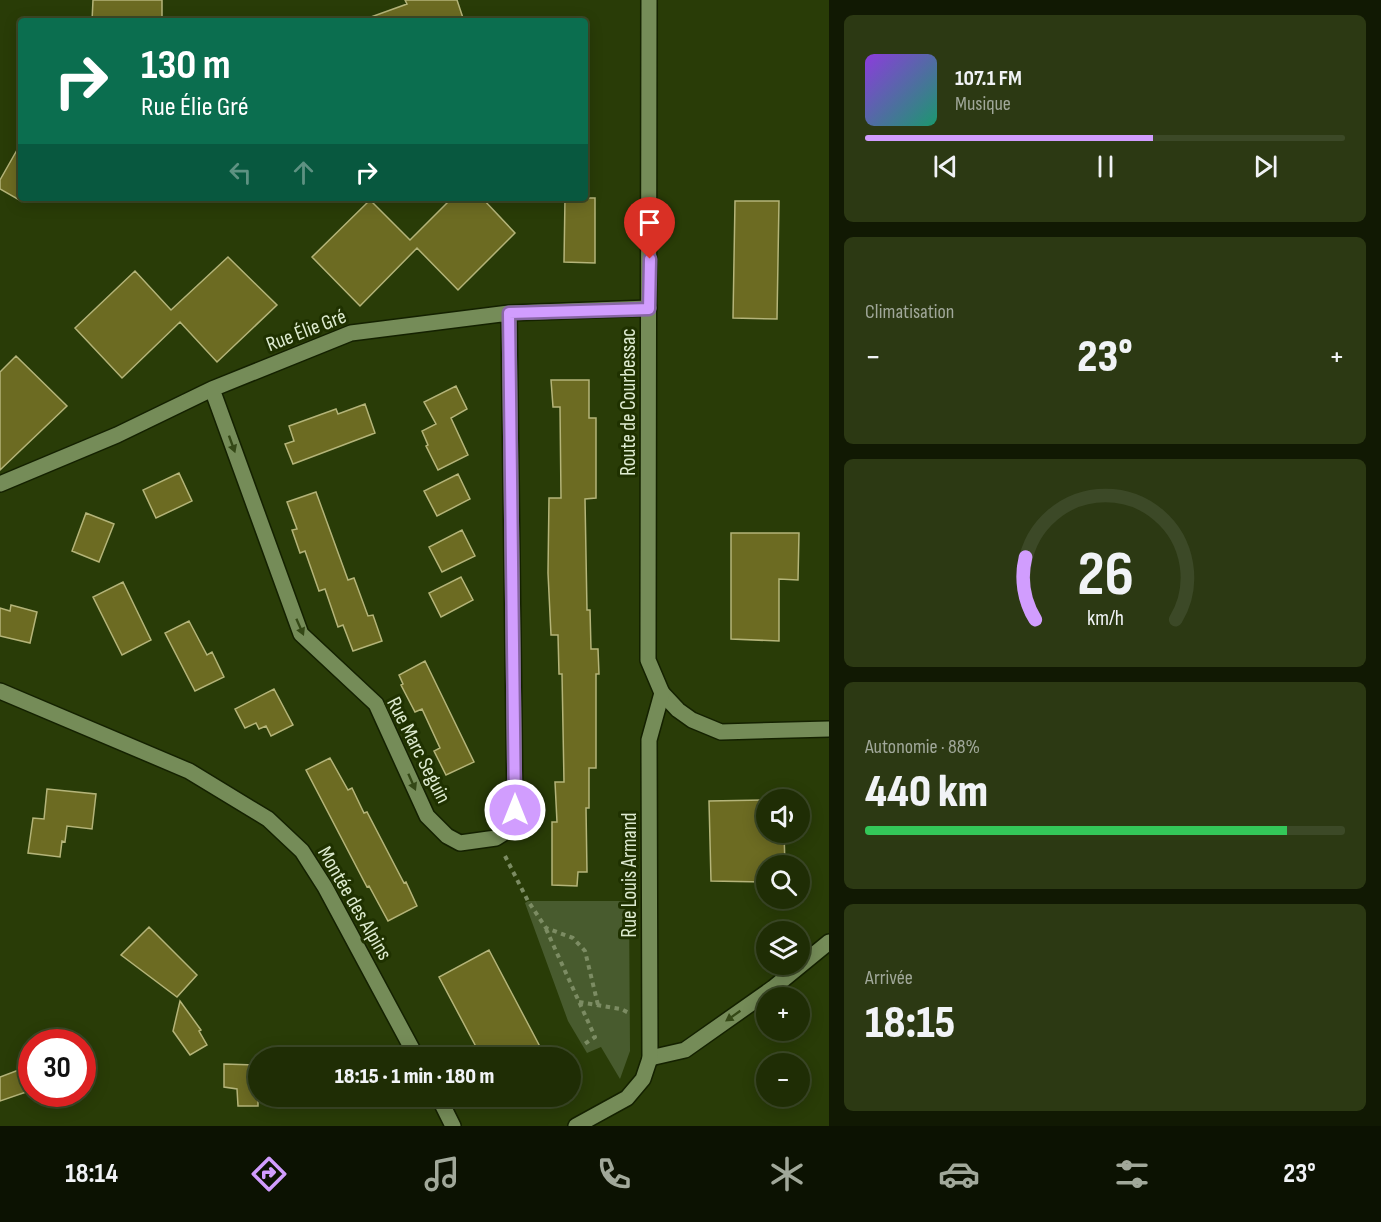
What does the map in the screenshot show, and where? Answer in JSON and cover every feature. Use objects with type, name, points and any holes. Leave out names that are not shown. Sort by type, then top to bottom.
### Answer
[{"type":"street","name":"Route de Courbessac","points":[[649,0],[648,660],[662,693]]},
{"type":"street","name":"Rue Élie Gré","points":[[0,484],[117,435],[212,389],[351,333],[509,313],[649,309]]},
{"type":"street","points":[[496,838],[507,831],[515,810],[509,313]]},
{"type":"street","name":"Rue Marc Seguin","points":[[212,389],[302,634],[376,704],[427,816],[447,836],[460,843],[496,838]]},
{"type":"street","name":"Montée des Alpins","points":[[0,690],[189,771],[268,819],[302,851],[325,887],[411,1047]]},
{"type":"street","points":[[662,693],[678,710],[692,720],[721,732],[829,729]]},
{"type":"street","name":"Rue Louis Armand","points":[[650,1058],[650,740],[662,693]]},
{"type":"street","points":[[576,1126],[627,1098],[643,1079],[650,1058],[685,1050],[773,988],[829,942]]},
{"type":"street","points":[[444,1107],[453,1126]]},
{"type":"path","points":[[496,838],[528,901],[546,928],[595,1037],[583,1045]]},
{"type":"path","points":[[546,928],[573,938],[585,951],[598,1005]]},
{"type":"path","points":[[579,1002],[621,1009],[630,1014],[650,1011]]},
{"type":"green space","points":[[528,901],[629,901],[630,1051],[620,1079],[601,1047],[587,1053],[568,1021],[525,903]]},
{"type":"building","points":[[93,0],[162,0],[162,18],[92,18]]},
{"type":"building","points":[[405,0],[457,0],[463,18],[368,18],[407,4]]},
{"type":"building","points":[[18,148],[18,199],[0,189],[0,180]]},
{"type":"building","points":[[588,198],[595,198],[595,263],[564,262],[565,201],[588,201]]},
{"type":"building","points":[[369,201],[410,240],[449,201],[485,201],[515,233],[458,290],[417,248],[360,306],[312,257]]},
{"type":"building","points":[[735,201],[779,201],[777,319],[733,318]]},
{"type":"building","points":[[228,257],[277,305],[217,362],[180,322],[122,378],[75,328],[135,271],[171,310]]},
{"type":"building","points":[[16,356],[67,406],[0,470],[0,372]]},
{"type":"building","points":[[551,380],[589,380],[589,418],[596,418],[596,498],[585,499],[587,610],[590,610],[591,649],[598,649],[596,768],[589,768],[589,808],[586,808],[587,872],[578,872],[577,886],[552,885],[552,822],[557,822],[555,782],[564,782],[562,674],[559,674],[558,635],[551,635],[548,573],[549,498],[561,498],[560,407],[553,407]]},
{"type":"building","points":[[456,386],[467,409],[451,418],[468,455],[438,470],[426,446],[428,445],[422,431],[436,424],[424,402]]},
{"type":"building","points":[[365,404],[375,433],[293,464],[285,444],[294,441],[289,426],[336,409],[338,414]]},
{"type":"building","points":[[179,473],[192,501],[156,518],[143,490]]},
{"type":"building","points":[[458,474],[470,499],[437,516],[424,491]]},
{"type":"building","points":[[316,492],[348,580],[354,578],[368,616],[373,615],[382,641],[353,651],[343,625],[338,627],[325,589],[319,591],[305,551],[300,553],[292,530],[297,529],[287,502]]},
{"type":"building","points":[[86,513],[114,524],[99,562],[72,551]]},
{"type":"building","points":[[462,530],[475,556],[442,572],[429,547]]},
{"type":"building","points":[[731,533],[799,533],[798,580],[779,579],[779,641],[731,639]]},
{"type":"building","points":[[461,577],[473,600],[441,617],[429,593]]},
{"type":"building","points":[[123,582],[151,640],[122,655],[93,597]]},
{"type":"building","points":[[11,605],[37,612],[30,643],[0,636],[0,608],[10,611]]},
{"type":"building","points":[[189,621],[207,655],[212,652],[224,677],[195,691],[165,633]]},
{"type":"building","points":[[425,661],[474,762],[446,775],[434,751],[440,748],[422,709],[415,712],[401,685],[403,684],[399,675]]},
{"type":"building","points":[[274,689],[293,725],[271,736],[266,726],[259,729],[256,723],[245,728],[235,709]]},
{"type":"building","points":[[330,758],[348,790],[352,788],[364,813],[367,812],[417,906],[388,921],[369,886],[367,887],[306,770]]},
{"type":"building","points":[[47,789],[96,794],[92,829],[67,826],[60,857],[28,853],[33,818],[44,819]]},
{"type":"building","points":[[756,800],[756,843],[784,843],[785,855],[756,855],[756,882],[711,881],[709,801]]},
{"type":"building","points":[[149,927],[197,975],[177,997],[121,955]]},
{"type":"building","points":[[489,950],[540,1047],[476,1047],[439,977]]},
{"type":"building","points":[[180,1001],[201,1030],[199,1031],[207,1045],[190,1055],[173,1031]]},
{"type":"building","points":[[224,1064],[248,1065],[248,1106],[238,1106],[237,1089],[224,1087]]},
{"type":"building","points":[[18,1070],[18,1095],[0,1101],[0,1077]]},
{"type":"route","points":[[515,810],[511,326],[509,313],[585,309],[649,309],[650,259]]}]
